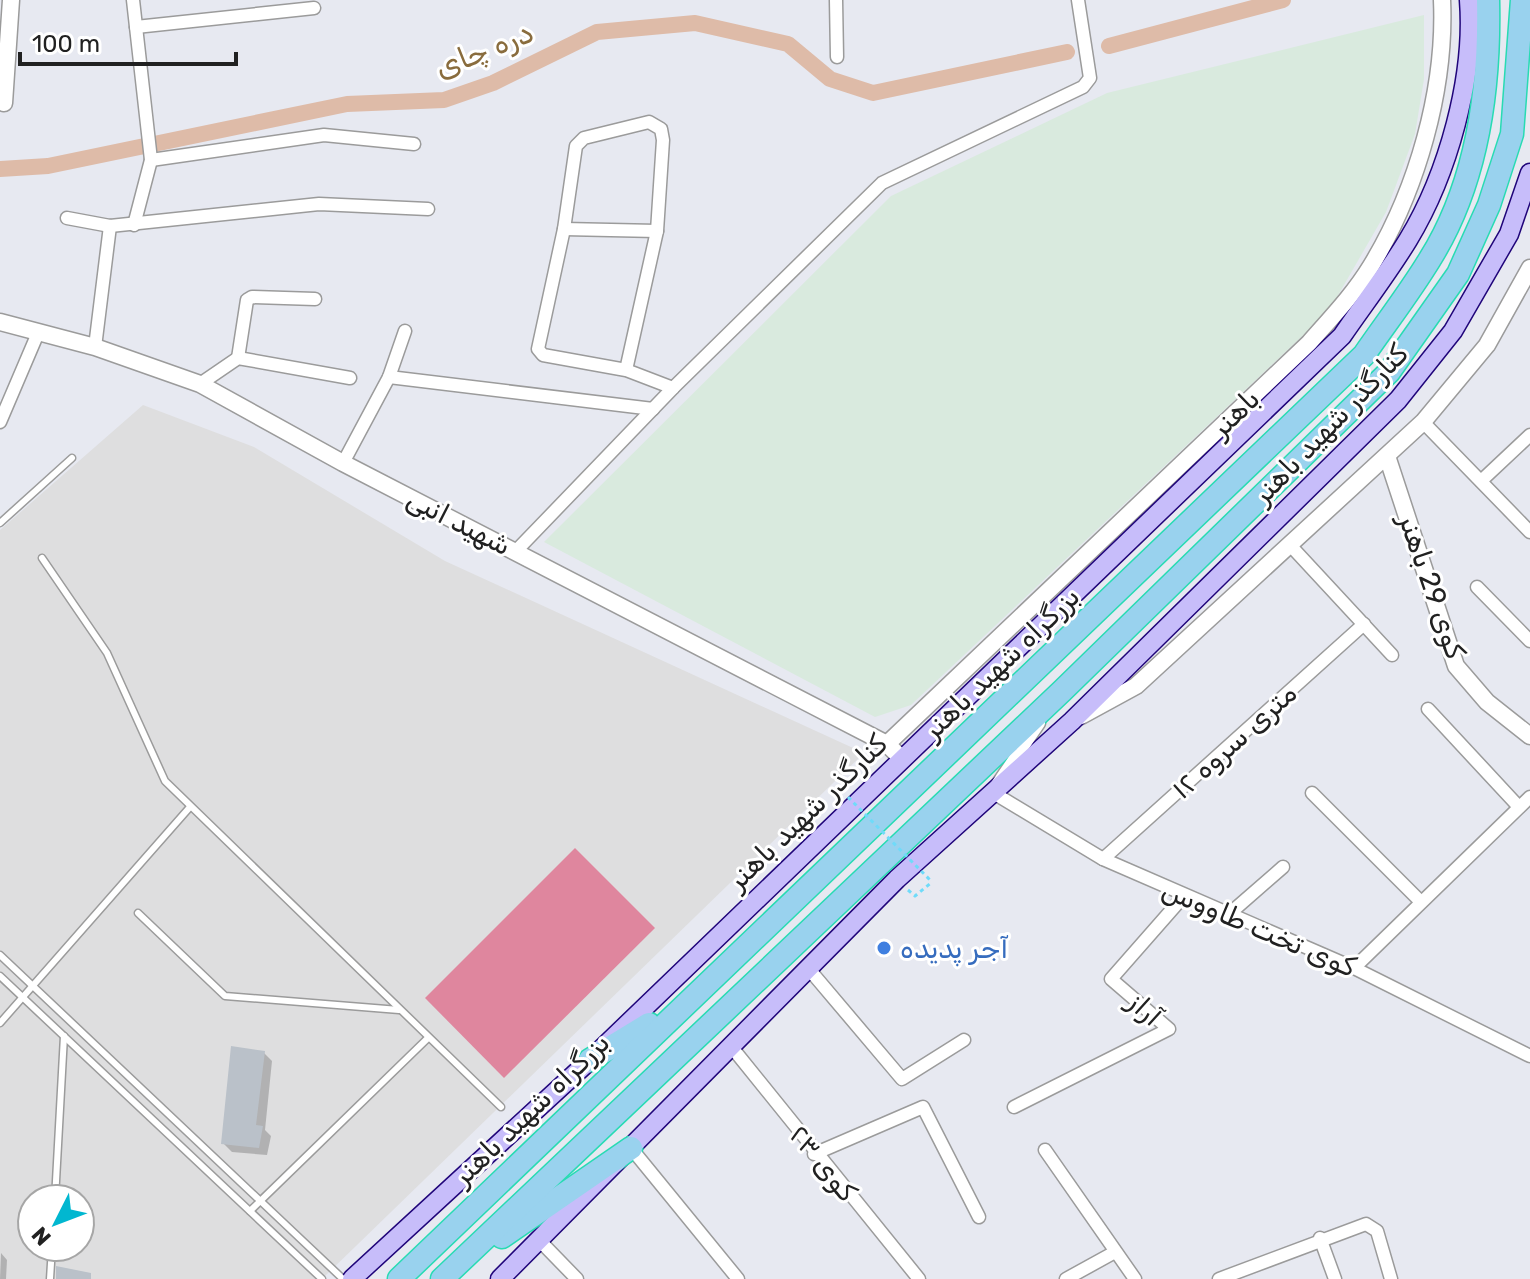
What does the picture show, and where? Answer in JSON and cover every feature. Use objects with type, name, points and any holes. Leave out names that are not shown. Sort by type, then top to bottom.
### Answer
[{"type":"highway","name":"بزرگراه شهید باهنر","points":[[399,1279],[1364,355],[1431,257],[1456,205],[1480,129],[1489,53],[1488,0]]},
{"type":"highway","points":[[442,1279],[1062,691],[1389,372],[1458,274],[1489,205],[1512,134],[1522,0]]},
{"type":"highway","points":[[590,1060],[684,1003]]},
{"type":"highway","points":[[442,1279],[631,1148]]},
{"type":"main road","name":"کنارگذر شهید باهنر","points":[[352,1279],[590,1060],[1342,336],[1409,239],[1453,140],[1471,33],[1469,0]]},
{"type":"main road","name":"کنارگذر شهید باهنر","points":[[500,1279],[808,968],[992,792],[1072,721],[1398,400],[1453,331],[1481,283],[1509,234],[1530,173]]},
{"type":"street","points":[[4,103],[11,0]]},
{"type":"street","points":[[133,0],[151,160],[134,225]]},
{"type":"street","points":[[836,0],[837,57]]},
{"type":"street","points":[[516,551],[673,388],[882,183],[1083,87],[1090,78],[1078,0]]},
{"type":"street","name":"باهنر","points":[[887,744],[1309,343],[1352,294],[1395,220],[1422,146],[1437,75],[1443,26],[1442,0]]},
{"type":"street","points":[[136,27],[314,8]]},
{"type":"street","points":[[626,370],[657,231],[663,140],[661,129],[649,122],[579,141],[538,349],[543,355],[626,370],[673,388]]},
{"type":"street","points":[[151,160],[324,135],[414,144]]},
{"type":"street","points":[[67,218],[110,226],[319,204],[428,209]]},
{"type":"street","points":[[95,347],[110,226]]},
{"type":"street","points":[[564,229],[657,231]]},
{"type":"street","points":[[1072,721],[1136,686],[1423,422],[1487,345],[1530,268]]},
{"type":"street","points":[[238,358],[247,300],[315,299]]},
{"type":"street","name":"شهید انبی","points":[[0,322],[95,347],[200,384],[343,463],[887,744],[902,759]]},
{"type":"street","points":[[343,463],[389,377],[405,331]]},
{"type":"street","points":[[0,422],[38,333]]},
{"type":"street","points":[[200,384],[238,358],[350,378]]},
{"type":"street","points":[[389,377],[653,409]]},
{"type":"street","points":[[1423,422],[1530,532]]},
{"type":"street","points":[[1481,481],[1530,435]]},
{"type":"street","name":"کوی 29 باهنر","points":[[1387,456],[1456,666],[1487,702],[1530,736]]},
{"type":"street","points":[[1290,545],[1392,655]]},
{"type":"street","points":[[1477,587],[1530,641]]},
{"type":"street","name":"۱۲ متری سروه","points":[[1103,859],[1364,624]]},
{"type":"street","points":[[992,792],[1062,691]]},
{"type":"street","points":[[1428,709],[1519,807]]},
{"type":"street","name":"کوی تخت طاووس","points":[[992,792],[1103,859],[1183,897],[1354,968],[1530,1056]]},
{"type":"street","points":[[1312,793],[1421,902]]},
{"type":"street","points":[[1354,968],[1530,797]]},
{"type":"street","points":[[1228,915],[1283,867]]},
{"type":"street","name":"آراز","points":[[1014,1107],[1169,1029],[1111,979],[1183,897]]},
{"type":"street","points":[[808,968],[902,1079],[964,1040]]},
{"type":"street","name":"کوی ۲۳","points":[[730,1045],[814,1154],[919,1279]]},
{"type":"street","points":[[814,1154],[923,1107],[979,1217]]},
{"type":"street","points":[[631,1148],[738,1279]]},
{"type":"street","points":[[1045,1150],[1135,1279]]},
{"type":"street","points":[[1219,1279],[1236,1275],[1320,1238],[1366,1224],[1377,1231],[1391,1279]]},
{"type":"street","points":[[1320,1238],[1335,1279]]},
{"type":"street","points":[[540,1241],[577,1279]]},
{"type":"street","points":[[1066,1279],[1115,1252]]},
{"type":"lane","points":[[0,523],[72,458]]},
{"type":"lane","points":[[42,558],[107,653],[165,781],[501,1107]]},
{"type":"lane","points":[[0,1023],[190,807]]},
{"type":"lane","points":[[138,913],[225,996],[399,1010]]},
{"type":"lane","points":[[0,955],[343,1279]]},
{"type":"lane","points":[[0,976],[322,1279]]},
{"type":"lane","points":[[56,1183],[64,1036]]},
{"type":"lane","points":[[250,1211],[428,1038]]},
{"type":"path","points":[[848,797],[932,882],[915,896]]},
{"type":"shaded area","points":[[1424,15],[1424,79],[1415,134],[1386,212],[1329,311],[911,705],[875,717],[544,542],[891,196],[1107,93]]},
{"type":"shaded area","points":[[143,405],[254,447],[445,561],[864,753],[322,1279],[0,1279],[0,530]]},
{"type":"shaded area","points":[[575,848],[655,928],[504,1078],[425,998]]},
{"type":"building","points":[[231,1046],[265,1051],[256,1125],[263,1126],[259,1148],[221,1144]]},
{"type":"building","points":[[56,1266],[91,1273],[91,1279],[56,1279]]},
{"type":"waterway","name":"دره چای","points":[[1109,46],[1283,0]]},
{"type":"waterway","name":"دره چای","points":[[0,169],[48,166],[347,104],[444,100],[493,83],[597,32],[695,23],[788,44],[830,79],[873,93],[1067,52]]},
{"type":"place","name":"آجر پدیده","points":[[884,948]]}]
